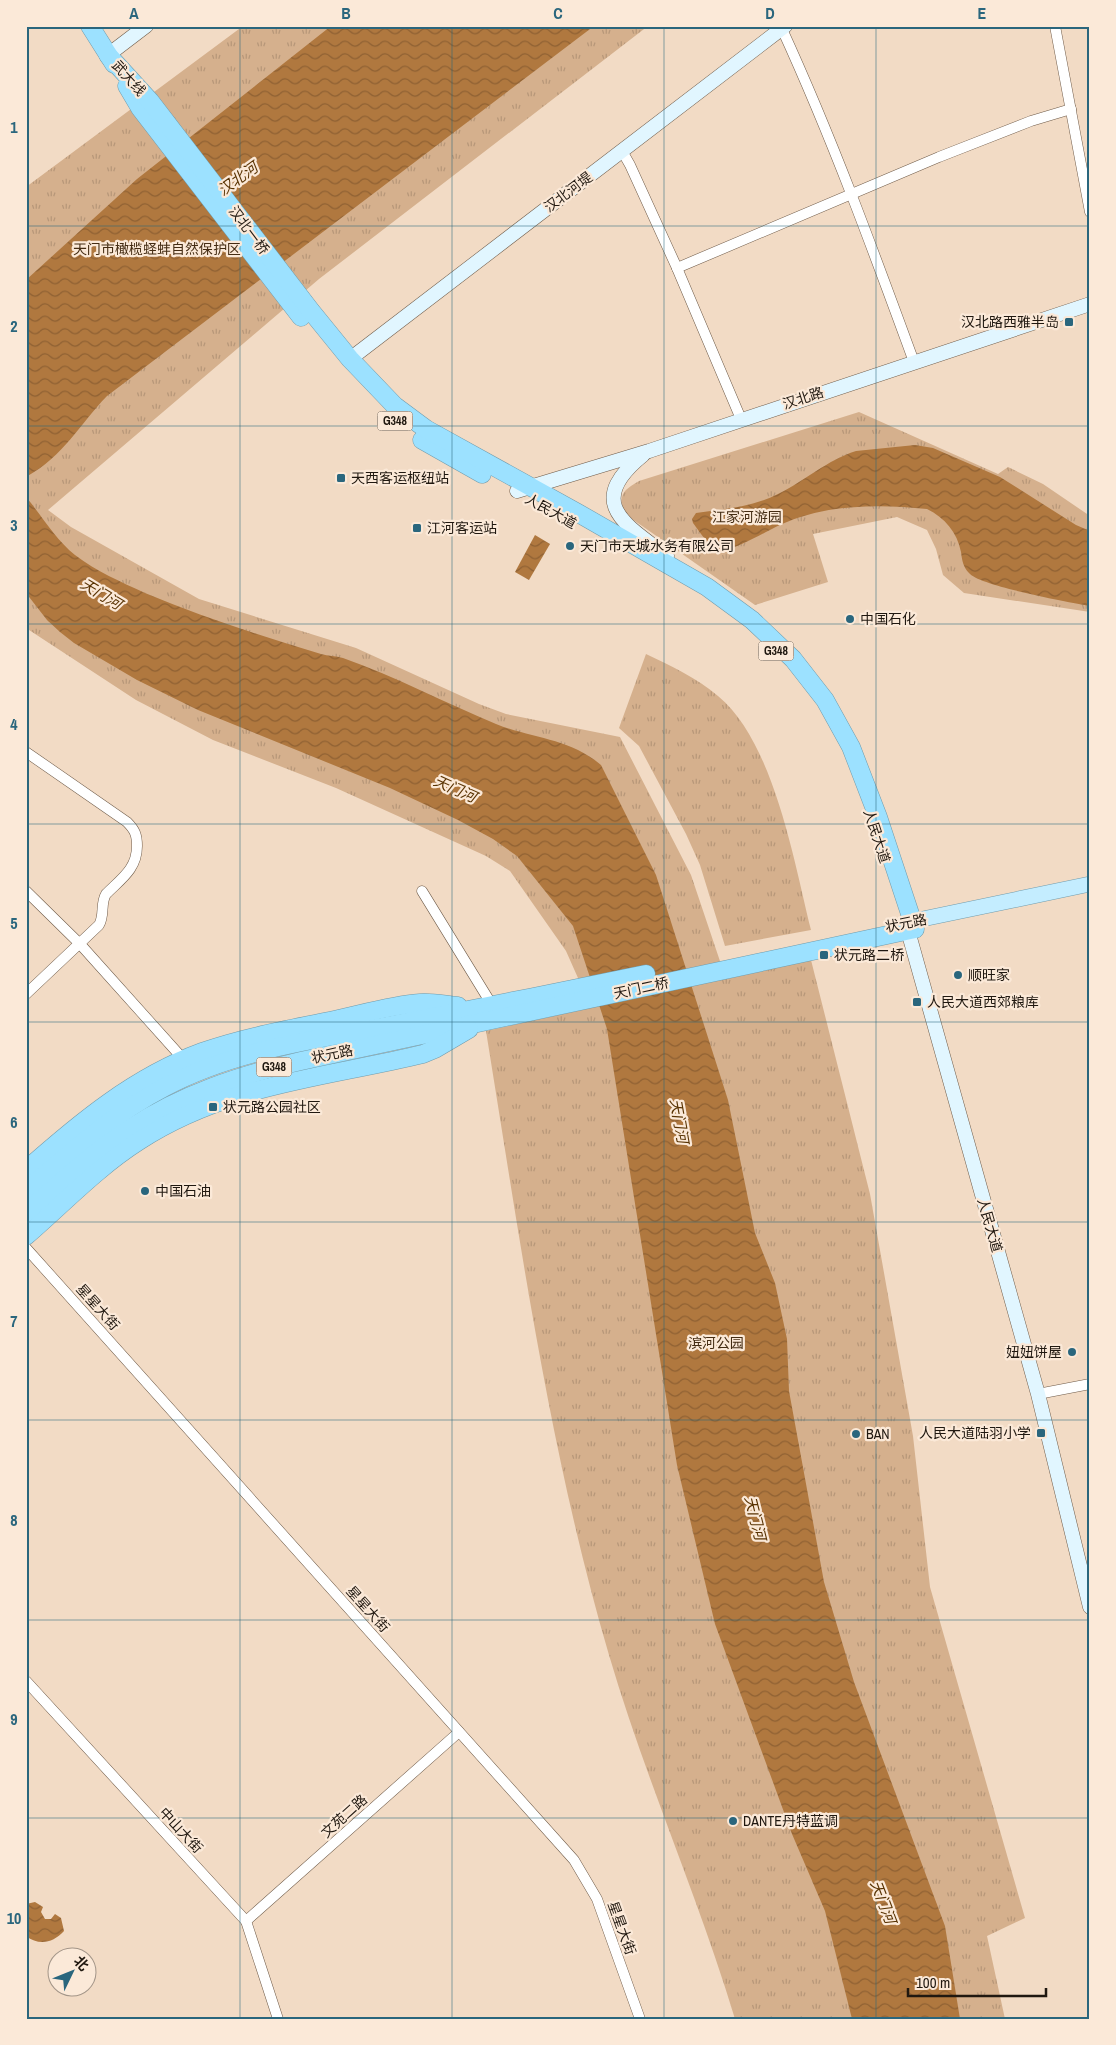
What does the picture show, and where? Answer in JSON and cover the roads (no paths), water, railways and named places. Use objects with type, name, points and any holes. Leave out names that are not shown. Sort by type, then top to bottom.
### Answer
[{"type":"highway","name":"武大线","points":[[90,26],[108,55],[145,104]]},
{"type":"highway","name":"汉北一桥","points":[[145,104],[306,314]]},
{"type":"highway","name":"人民大道","points":[[306,314],[350,358],[380,392],[410,418],[524,489],[720,606],[746,624],[789,663],[823,706],[847,750],[910,926]]},
{"type":"highway","name":"人民大道","points":[[306,314],[341,366],[391,418],[416,437],[524,489],[707,587],[729,602],[773,638],[810,679],[829,707],[851,747],[864,778],[910,926]]},
{"type":"highway","name":"状元路","points":[[723,964],[910,926]]},
{"type":"highway","name":"天门二桥","points":[[556,999],[723,964]]},
{"type":"highway","name":"状元路","points":[[26,1191],[105,1124],[144,1098],[166,1086],[219,1065],[291,1044],[556,999]]},
{"type":"highway","points":[[26,1170],[85,1119],[118,1096],[184,1060],[220,1046],[406,1006],[432,1003],[482,1012]]},
{"type":"highway","name":"状元路","points":[[26,1213],[105,1146],[138,1132],[183,1098],[237,1077],[482,1012]]},
{"type":"highway","points":[[105,1124],[118,1096]]},
{"type":"highway","points":[[26,1236],[86,1183],[138,1132]]},
{"type":"highway","points":[[65,1179],[86,1183]]},
{"type":"main road","points":[[108,55],[146,26]]},
{"type":"main road","name":"汉北河堤","points":[[350,358],[784,28]]},
{"type":"main road","name":"汉北路","points":[[524,489],[649,451],[1090,304]]},
{"type":"main road","points":[[649,451],[629,467],[619,481],[614,494],[615,509],[618,516],[635,532],[707,587]]},
{"type":"main road","name":"状元路","points":[[910,926],[1090,884]]},
{"type":"main road","name":"状元路","points":[[910,926],[1090,893]]},
{"type":"main road","name":"人民大道","points":[[910,926],[1041,1393],[1090,1578]]},
{"type":"main road","name":"人民大道","points":[[1041,1393],[1090,1607]]},
{"type":"street","points":[[1055,26],[1090,212]]},
{"type":"street","points":[[784,28],[852,194],[914,362]]},
{"type":"street","points":[[677,268],[939,157],[1070,108]]},
{"type":"street","points":[[622,151],[677,268],[741,419]]},
{"type":"street","points":[[26,752],[126,822],[135,830],[137,837],[135,863],[106,894],[103,900],[102,919],[80,944],[26,994]]},
{"type":"street","points":[[26,891],[80,944],[184,1060]]},
{"type":"street","points":[[422,891],[482,1012]]},
{"type":"street","name":"星星大街","points":[[26,1248],[574,1860],[597,1899],[640,2019]]},
{"type":"street","points":[[1041,1393],[1090,1384]]},
{"type":"street","name":"中山大街","points":[[26,1681],[246,1921],[278,2019]]},
{"type":"street","name":"文苑二路","points":[[246,1921],[459,1732]]},
{"type":"water","name":"汉北河","points":[[331,26],[594,26],[107,396],[61,450],[26,477],[26,280],[137,179]]},
{"type":"water","points":[[915,445],[933,448],[1000,477],[1076,525],[1090,531],[1090,606],[1025,593],[976,578],[965,568],[957,538],[949,526],[945,521],[927,509],[874,506],[821,512],[787,522],[738,546],[724,550],[710,544],[693,523],[692,519],[696,513],[758,502],[788,489],[826,465],[856,451]]},
{"type":"water","name":"天门河","points":[[26,497],[68,549],[83,561],[127,585],[232,626],[362,665],[496,724],[576,749],[601,765],[656,875],[728,1100],[755,1233],[775,1283],[787,1339],[789,1391],[824,1582],[854,1682],[945,1926],[960,2019],[852,2019],[825,1911],[792,1834],[715,1624],[677,1465],[607,1029],[573,926],[517,856],[493,839],[390,788],[198,710],[137,680],[74,643],[47,620],[26,593]]},
{"type":"water","points":[[535,535],[550,544],[529,580],[515,572]]},
{"type":"water","points":[[35,1902],[43,1907],[41,1912],[45,1919],[51,1919],[55,1914],[61,1918],[64,1931],[46,1942],[36,1941],[26,1936],[26,1904]]},
{"type":"place","name":"汉北路西雅半岛","points":[[1069,322]]},
{"type":"place","name":"天西客运枢纽站","points":[[341,478]]},
{"type":"place","name":"江河客运站","points":[[417,528]]},
{"type":"place","name":"天门市天城水务有限公司","points":[[570,546]]},
{"type":"place","name":"中国石化","points":[[850,619]]},
{"type":"place","name":"状元路二桥","points":[[824,955]]},
{"type":"place","name":"顺旺家","points":[[958,975]]},
{"type":"place","name":"人民大道西郊粮库","points":[[917,1002]]},
{"type":"place","name":"状元路公园社区","points":[[213,1107]]},
{"type":"place","name":"中国石油","points":[[145,1191]]},
{"type":"place","name":"妞妞饼屋","points":[[1072,1352]]},
{"type":"place","name":"人民大道陆羽小学","points":[[1041,1433]]},
{"type":"place","name":"BAN","points":[[856,1434]]},
{"type":"place","name":"DANTE丹特蓝调","points":[[733,1821]]},
{"type":"park label","name":"天门市橄榄蛏蚌自然保护区","points":[[157,249]]},
{"type":"park label","name":"江家河游园","points":[[747,517]]},
{"type":"park label","name":"滨河公园","points":[[716,1343]]}]
